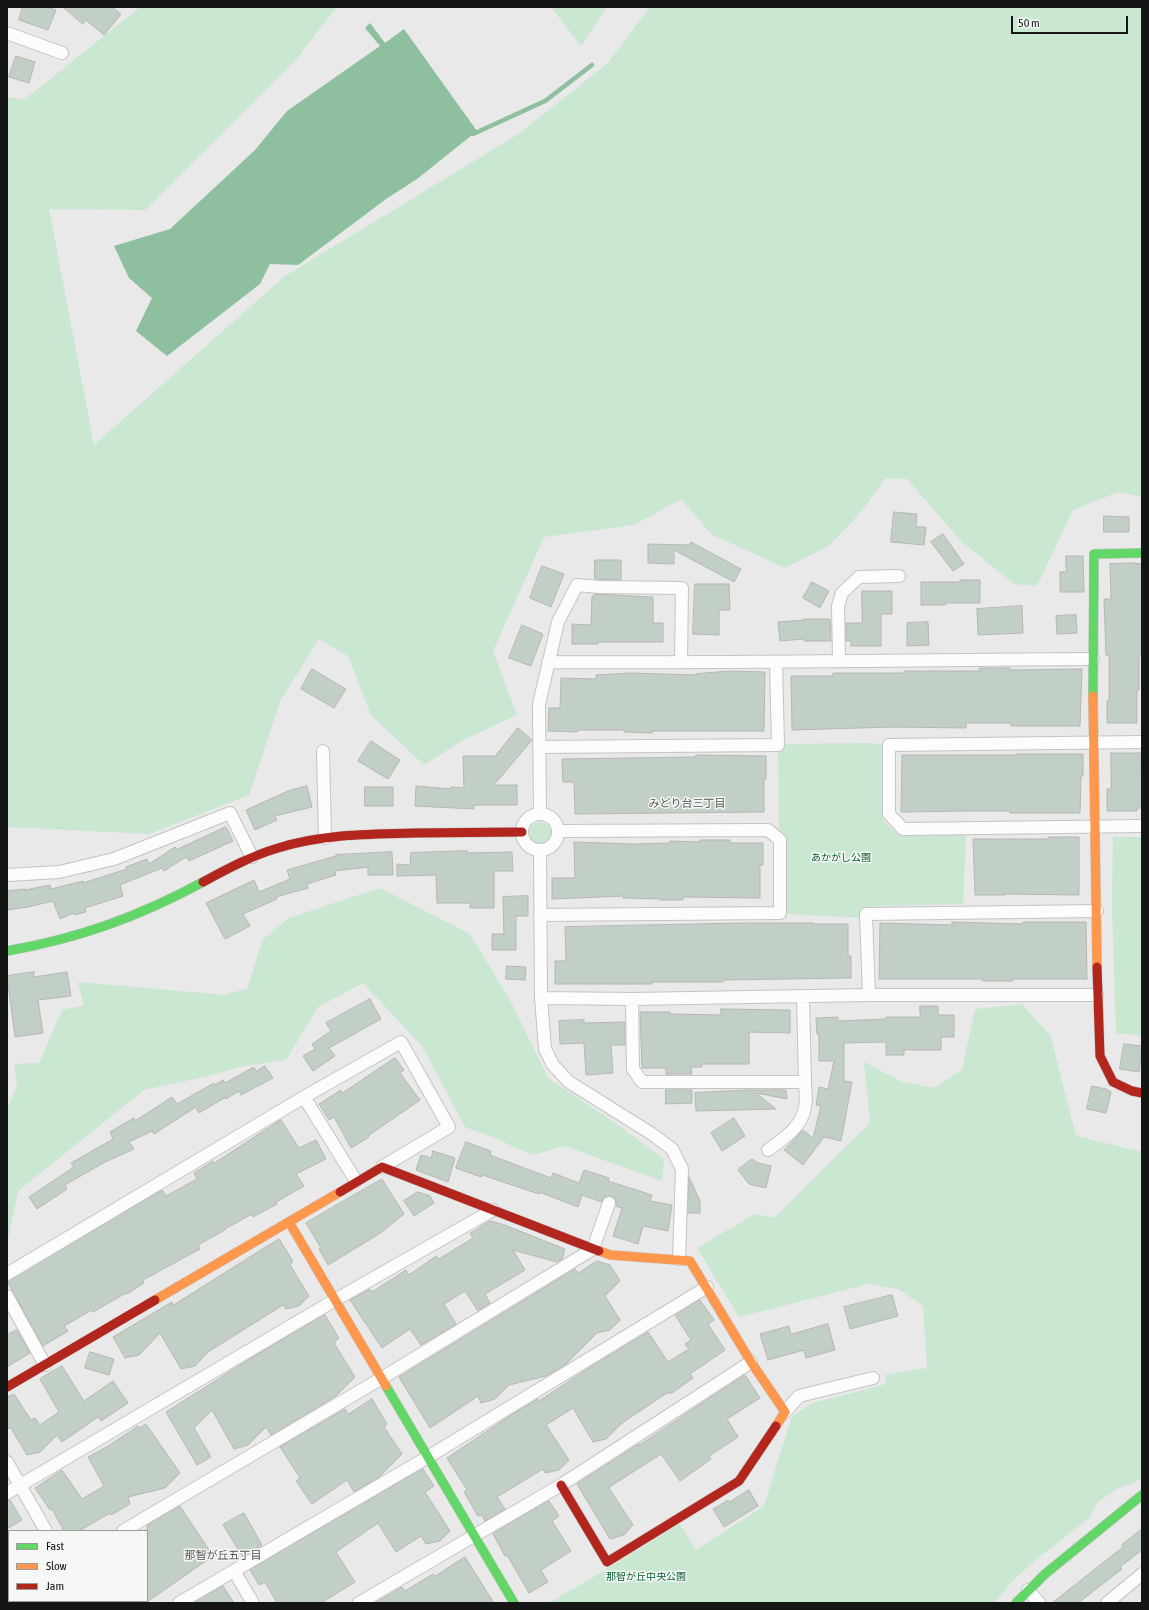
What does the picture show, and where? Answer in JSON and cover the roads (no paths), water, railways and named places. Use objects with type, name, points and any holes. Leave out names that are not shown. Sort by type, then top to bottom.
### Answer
[{"type":"street","points":[[7,33],[62,53]]},
{"type":"street","points":[[1142,553],[1094,554],[1093,659],[1100,1056],[1113,1082],[1132,1091],[1142,1093]]},
{"type":"street","points":[[839,660],[838,606],[842,593],[859,577],[899,576]]},
{"type":"street","points":[[540,813],[539,704],[558,622],[577,584],[598,587],[682,588],[681,662]]},
{"type":"street","points":[[548,662],[776,662],[839,660],[1093,659]]},
{"type":"street","points":[[539,747],[778,745],[776,662]]},
{"type":"street","points":[[1142,742],[889,745],[889,814],[903,829],[1142,826]]},
{"type":"street","points":[[323,751],[325,838]]},
{"type":"street","points":[[7,875],[59,872],[114,859],[230,813],[252,857]]},
{"type":"street","points":[[540,813],[545,814],[554,820],[559,831],[558,836],[552,846],[540,850],[528,845],[524,841],[522,832],[523,826],[529,817],[540,813]]},
{"type":"street","points":[[540,915],[780,913],[780,840],[768,830],[559,831]]},
{"type":"street","points":[[7,951],[79,936],[117,922],[158,905],[252,857],[286,846],[325,838],[360,834],[522,832]]},
{"type":"street","points":[[540,850],[541,998],[545,1049],[553,1065],[569,1082],[652,1134],[672,1149],[682,1169],[679,1259]]},
{"type":"street","points":[[868,995],[866,914],[1097,911]]},
{"type":"street","points":[[541,998],[632,999],[868,995],[1098,996]]},
{"type":"street","points":[[768,1150],[799,1124],[805,1107],[803,997]]},
{"type":"street","points":[[632,999],[633,1069],[642,1082],[805,1082]]},
{"type":"street","points":[[7,1274],[401,1042],[449,1127],[7,1387]]},
{"type":"street","points":[[304,1098],[356,1181]]},
{"type":"street","points":[[382,1166],[611,1255],[690,1260],[751,1362],[785,1412]]},
{"type":"street","points":[[126,1530],[382,1378],[593,1249],[609,1203]]},
{"type":"street","points":[[7,1493],[335,1300],[493,1210]]},
{"type":"street","points":[[289,1222],[382,1378],[473,1536],[514,1603]]},
{"type":"street","points":[[179,1603],[428,1457],[707,1287]]},
{"type":"street","points":[[7,1296],[45,1365]]},
{"type":"street","points":[[359,1603],[561,1485],[751,1362]]},
{"type":"street","points":[[561,1485],[607,1562],[739,1480],[785,1412],[799,1396],[873,1378]]},
{"type":"street","points":[[7,1462],[45,1530]]},
{"type":"street","points":[[1016,1603],[1045,1574],[1142,1495]]},
{"type":"street","points":[[234,1571],[253,1603]]},
{"type":"street","points":[[1107,1603],[1139,1581]]},
{"type":"street","points":[[1028,1590],[1039,1603]]},
{"type":"waterway","points":[[473,134],[545,101],[592,65]]},
{"type":"district","name":"みどり台三丁目","points":[[687,804]]},
{"type":"district","name":"那智が丘五丁目","points":[[223,1556]]},
{"type":"park label","name":"あかがし公園","points":[[841,858]]},
{"type":"park label","name":"那智が丘中央公園","points":[[646,1577]]}]
